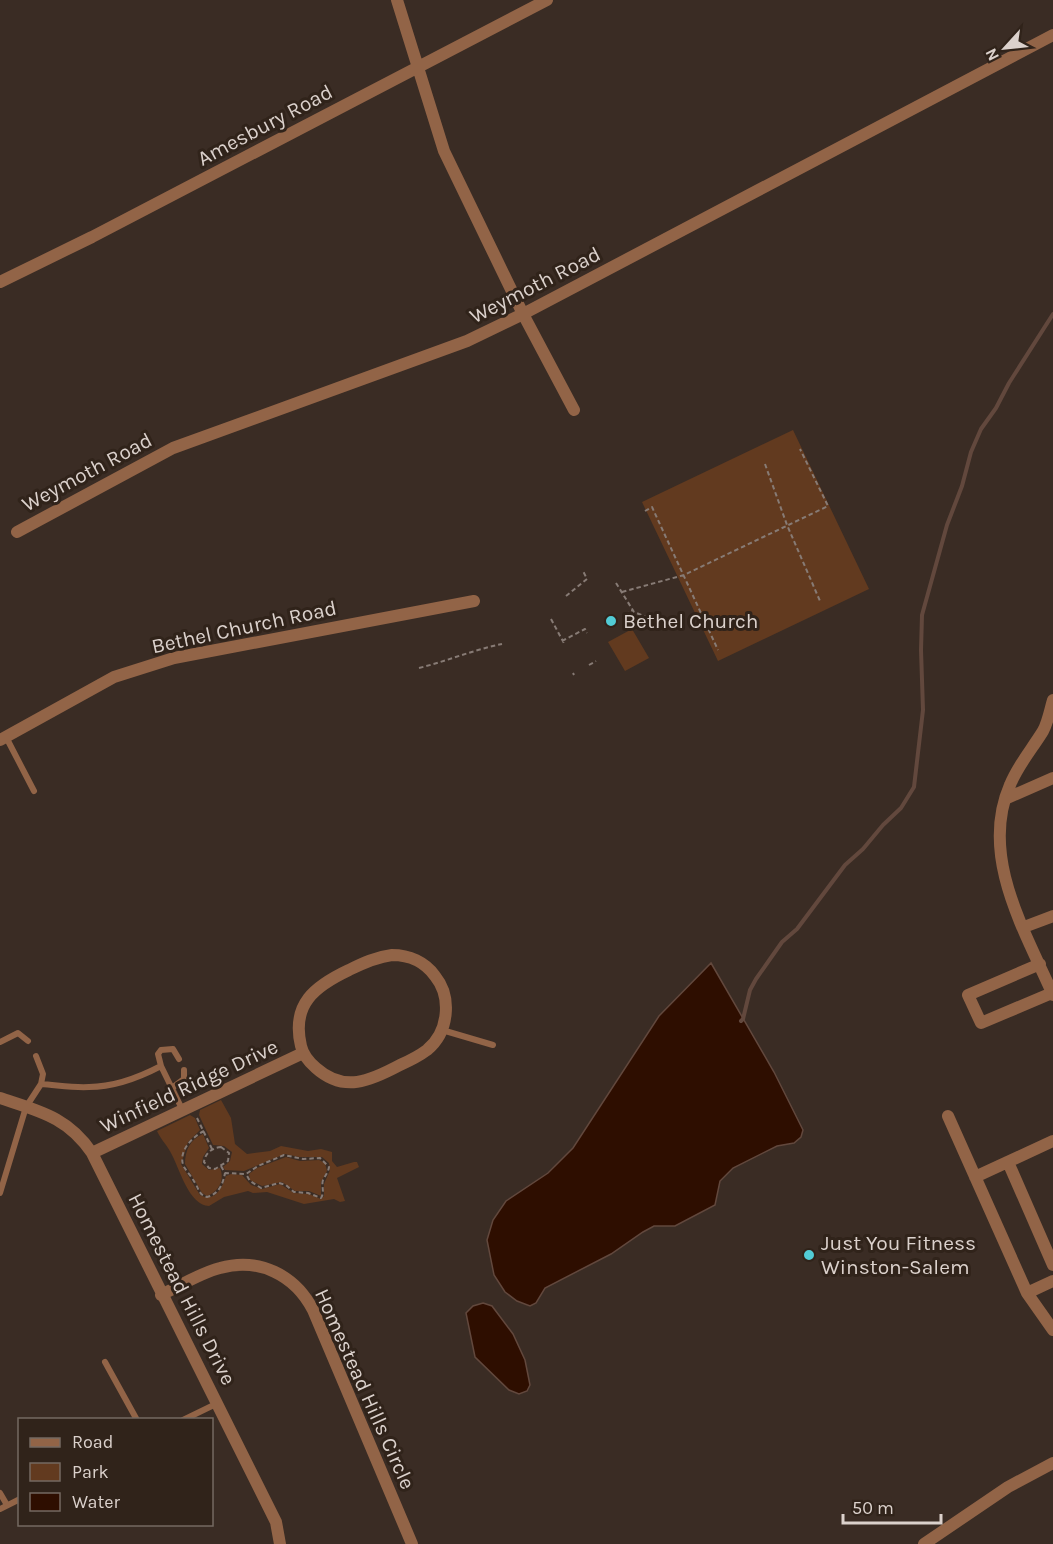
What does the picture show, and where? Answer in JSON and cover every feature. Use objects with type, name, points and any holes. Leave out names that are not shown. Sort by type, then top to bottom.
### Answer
[{"type":"street","points":[[397,0],[444,151],[523,314],[574,410]]},
{"type":"street","name":"Amesbury Road","points":[[0,282],[92,237],[547,0]]},
{"type":"street","name":"Weymoth Road","points":[[17,532],[173,448],[467,341],[523,314],[1053,35]]},
{"type":"street","name":"Bethel Church Road","points":[[3,738],[114,677],[174,658],[474,601]]},
{"type":"street","points":[[1040,964],[968,995],[981,1023],[1053,994],[1024,927],[1008,891],[1002,869],[999,830],[1005,799],[1019,766],[1049,731],[1053,700]]},
{"type":"street","points":[[1005,799],[1053,778]]},
{"type":"street","points":[[1024,927],[1053,915]]},
{"type":"street","name":"Winfield Ridge Drive","points":[[397,955],[415,959],[433,972],[440,982],[447,1011],[442,1030],[428,1049],[366,1081],[344,1082],[332,1079],[313,1066],[303,1053],[300,1044],[299,1022],[301,1010],[310,994],[318,987],[364,962],[383,956],[397,955]]},
{"type":"street","name":"Winfield Ridge Drive","points":[[92,1153],[303,1053]]},
{"type":"street","name":"Homestead Hills Drive","points":[[0,1098],[56,1118],[69,1126],[92,1153],[276,1522],[280,1544]]},
{"type":"street","points":[[948,1116],[1027,1293],[1052,1327]]},
{"type":"street","points":[[975,1177],[1053,1141]]},
{"type":"street","points":[[1008,1162],[1053,1265]]},
{"type":"street","name":"Homestead Hills Circle","points":[[161,1295],[218,1268],[235,1265],[266,1268],[295,1284],[305,1295],[313,1310],[412,1544]]},
{"type":"street","points":[[1027,1293],[1053,1281]]},
{"type":"street","points":[[924,1544],[1008,1486],[1053,1463]]},
{"type":"lane","points":[[3,738],[34,790]]},
{"type":"lane","points":[[442,1030],[493,1045]]},
{"type":"lane","points":[[0,1042],[18,1033],[24,1035],[28,1041]]},
{"type":"lane","points":[[179,1059],[173,1049],[161,1050],[158,1054],[172,1088],[187,1109]]},
{"type":"lane","points":[[0,1193],[26,1107],[41,1084],[43,1074],[36,1056]]},
{"type":"lane","points":[[41,1084],[100,1086],[150,1072],[161,1066]]},
{"type":"lane","points":[[172,1088],[184,1079],[184,1070]]},
{"type":"lane","points":[[105,1362],[136,1418]]},
{"type":"lane","points":[[185,1418],[218,1403]]},
{"type":"lane","points":[[0,1493],[7,1505]]},
{"type":"lane","points":[[0,1509],[18,1500]]},
{"type":"path","points":[[621,592],[684,575],[828,506],[800,449]]},
{"type":"path","points":[[765,464],[787,525],[820,600]]},
{"type":"path","points":[[645,511],[652,507],[718,650]]},
{"type":"path","points":[[583,571],[589,582]]},
{"type":"path","points":[[566,596],[587,579]]},
{"type":"path","points":[[616,583],[633,610],[668,626]]},
{"type":"path","points":[[625,615],[633,610]]},
{"type":"path","points":[[550,619],[565,645]]},
{"type":"path","points":[[562,641],[585,629],[587,633]]},
{"type":"path","points":[[419,668],[445,662],[481,648],[502,644]]},
{"type":"path","points":[[589,665],[596,661]]},
{"type":"path","points":[[187,1109],[204,1131],[212,1149]]},
{"type":"path","points":[[204,1131],[193,1137],[183,1158],[184,1168],[201,1194],[207,1197],[220,1188],[225,1173],[221,1166]]},
{"type":"path","points":[[221,1147],[229,1153],[228,1161],[212,1169],[206,1166],[204,1158],[212,1149],[221,1147]]},
{"type":"path","points":[[225,1173],[246,1174],[284,1155],[303,1159],[320,1158],[329,1167],[323,1180],[321,1198],[308,1192],[294,1192],[279,1183],[264,1188],[259,1187],[250,1182],[246,1174]]},
{"type":"green space","points":[[793,430],[869,589],[718,661],[642,502]]},
{"type":"green space","points":[[632,629],[649,658],[625,671],[608,642]]},
{"type":"green space","points":[[221,1100],[231,1118],[235,1144],[247,1154],[270,1151],[281,1146],[308,1151],[321,1149],[332,1152],[332,1161],[337,1167],[357,1162],[359,1167],[337,1178],[345,1201],[340,1202],[334,1199],[304,1204],[267,1192],[248,1191],[224,1197],[209,1206],[196,1200],[186,1186],[157,1131],[190,1115],[195,1118],[200,1130],[188,1142],[181,1164],[200,1195],[213,1196],[220,1190],[226,1176],[231,1174],[242,1175],[251,1185],[262,1189],[280,1184],[294,1193],[309,1194],[321,1199],[324,1196],[324,1184],[330,1170],[329,1163],[322,1157],[299,1157],[285,1154],[244,1171],[225,1170],[223,1167],[230,1161],[232,1152],[224,1146],[213,1145],[199,1115],[200,1110]]},
{"type":"green space","points":[[203,1134],[209,1148],[203,1157],[202,1164],[209,1170],[220,1168],[222,1177],[218,1188],[207,1196],[202,1193],[185,1164],[189,1146]]},
{"type":"green space","points":[[286,1157],[300,1161],[319,1160],[325,1163],[327,1171],[321,1182],[321,1196],[309,1191],[295,1191],[282,1182],[262,1186],[250,1180],[249,1174],[257,1168]]},
{"type":"water","points":[[711,963],[774,1072],[803,1130],[801,1137],[794,1143],[777,1146],[733,1168],[720,1181],[715,1205],[675,1226],[654,1226],[643,1232],[611,1254],[545,1288],[536,1303],[530,1306],[517,1301],[505,1292],[494,1275],[487,1240],[493,1220],[506,1201],[548,1173],[573,1148],[659,1016]]},
{"type":"water","points":[[483,1303],[492,1306],[513,1334],[525,1360],[530,1385],[527,1391],[519,1394],[509,1390],[475,1357],[466,1313],[473,1306]]},
{"type":"waterway","points":[[741,1021],[750,990],[782,942],[797,929],[845,865],[901,808],[914,787],[923,710],[922,615],[947,525],[981,429],[1053,314]]},
{"type":"place","name":"Bethel Church","points":[[611,621]]},
{"type":"place","name":"Just You Fitness Winston-Salem","points":[[809,1255]]}]
